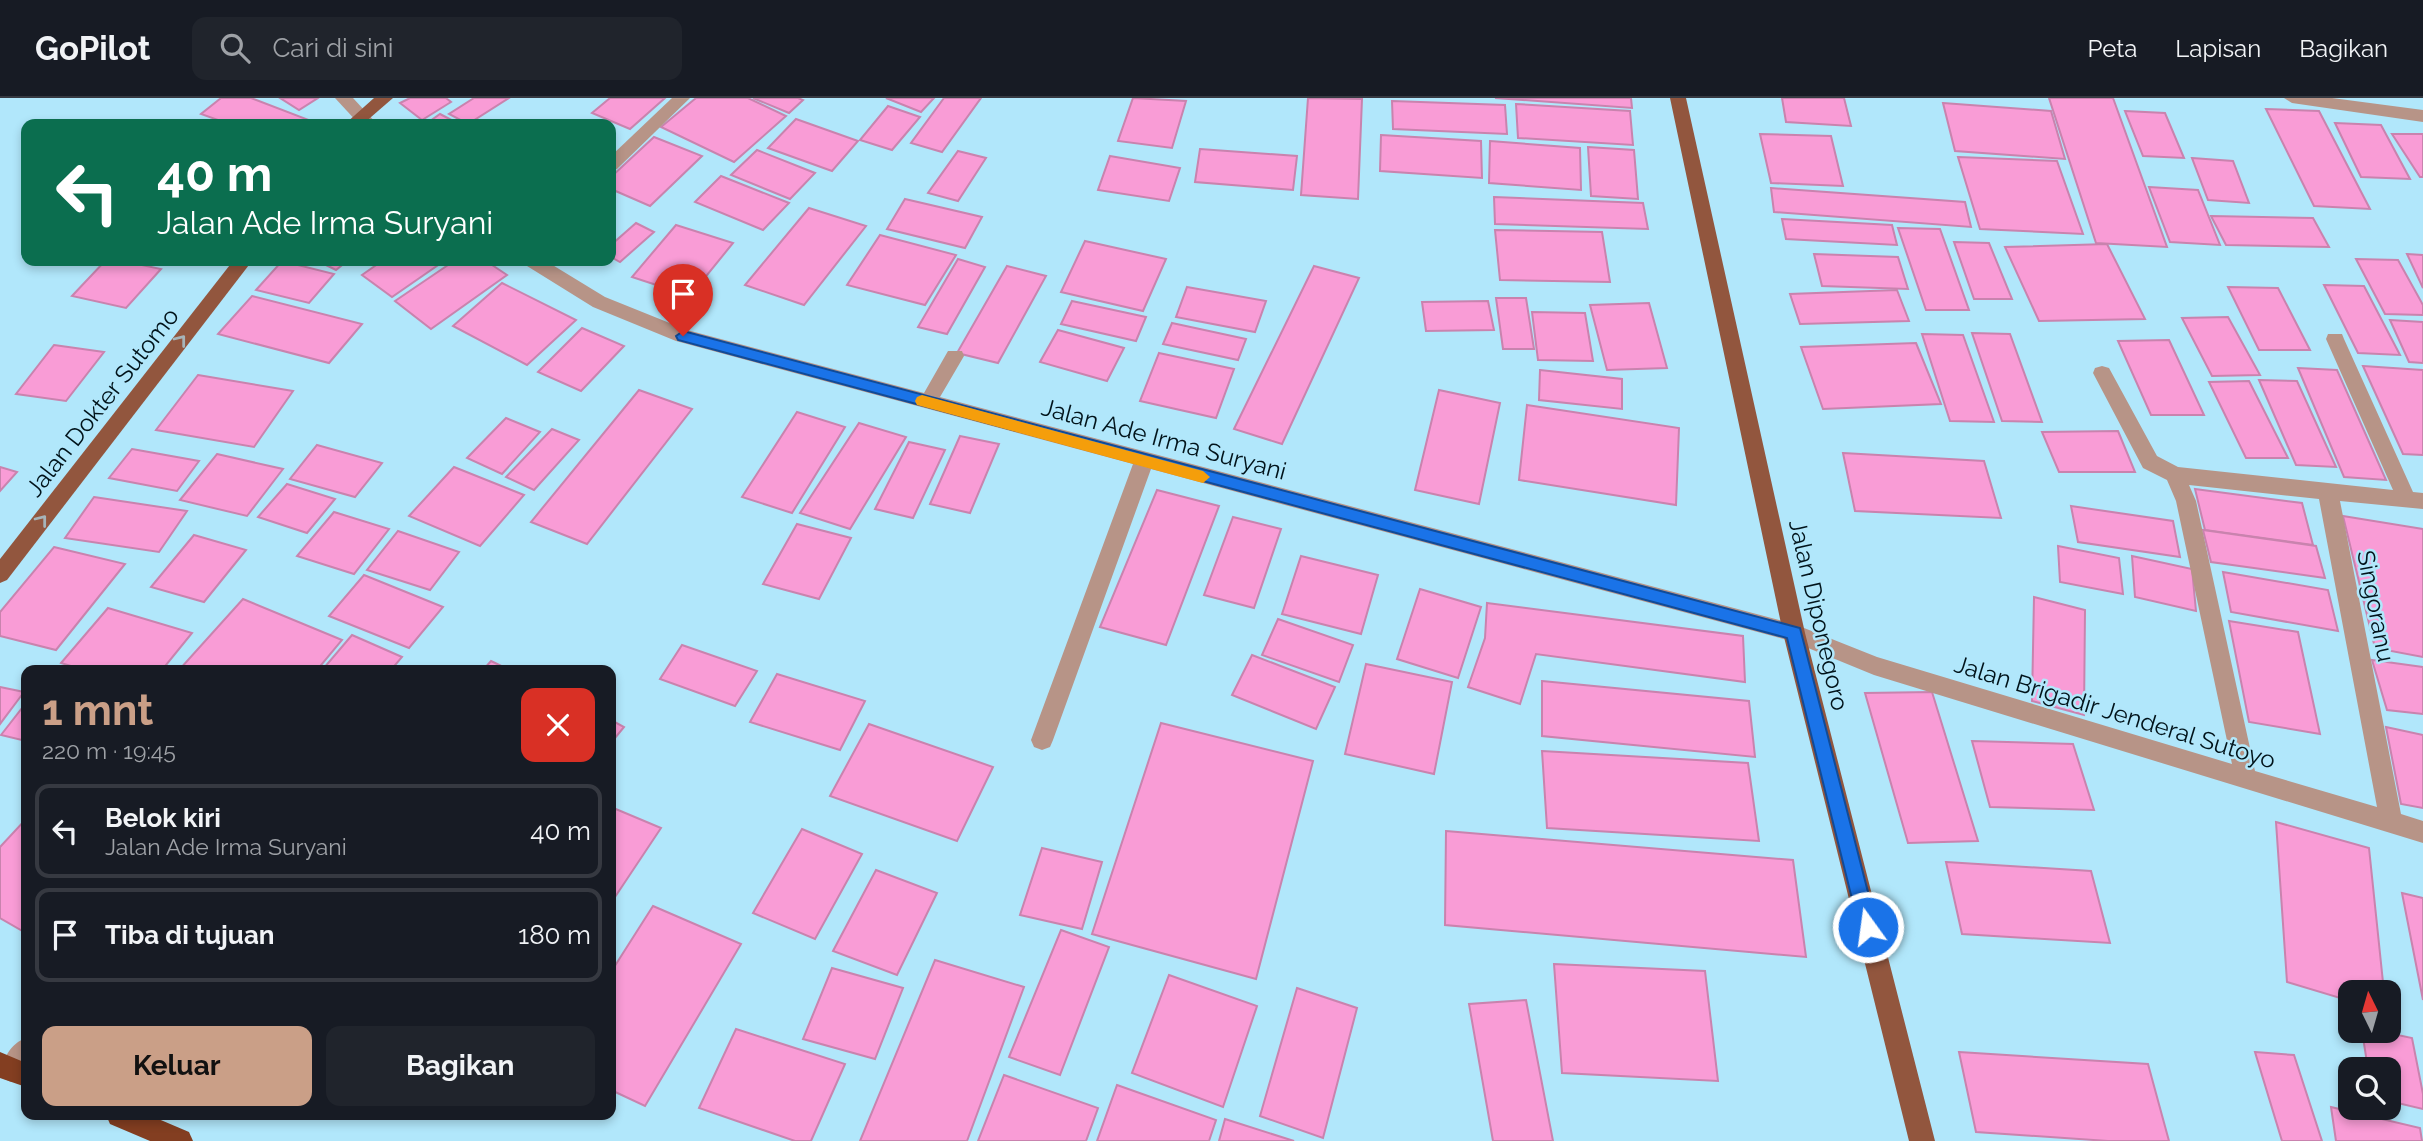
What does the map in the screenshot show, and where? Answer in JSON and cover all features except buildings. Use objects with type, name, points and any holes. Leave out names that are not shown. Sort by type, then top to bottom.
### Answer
[{"type":"highway","points":[[131,1120],[180,1141]]},
{"type":"main road","points":[[364,119],[385,98]]},
{"type":"main road","name":"Jalan Diponegoro","points":[[1678,98],[1794,633],[1922,1141]]},
{"type":"main road","name":"Jalan Dokter Sutomo","points":[[0,574],[239,266]]},
{"type":"street","points":[[343,98],[359,119]]},
{"type":"street","points":[[616,160],[682,98]]},
{"type":"street","points":[[2292,98],[2423,116]]},
{"type":"street","name":"Jalan Ade Irma Suryani","points":[[541,266],[599,302],[683,336],[1794,633]]},
{"type":"street","points":[[2335,339],[2415,501]]},
{"type":"street","points":[[928,402],[955,356]]},
{"type":"street","points":[[2102,373],[2150,463],[2175,475],[2415,501]]},
{"type":"street","points":[[1042,740],[1144,461]]},
{"type":"street","points":[[2175,475],[2186,501],[2246,779]]},
{"type":"street","name":"Singoranu","points":[[2328,492],[2391,823]]},
{"type":"street","name":"Jalan Brigadir Jenderal Sutoyo","points":[[1794,633],[1874,666],[2423,832]]},
{"type":"slow traffic","points":[[922,401],[1203,477]]},
{"type":"route","points":[[683,336],[1221,482],[1794,633],[1868,927]]}]
